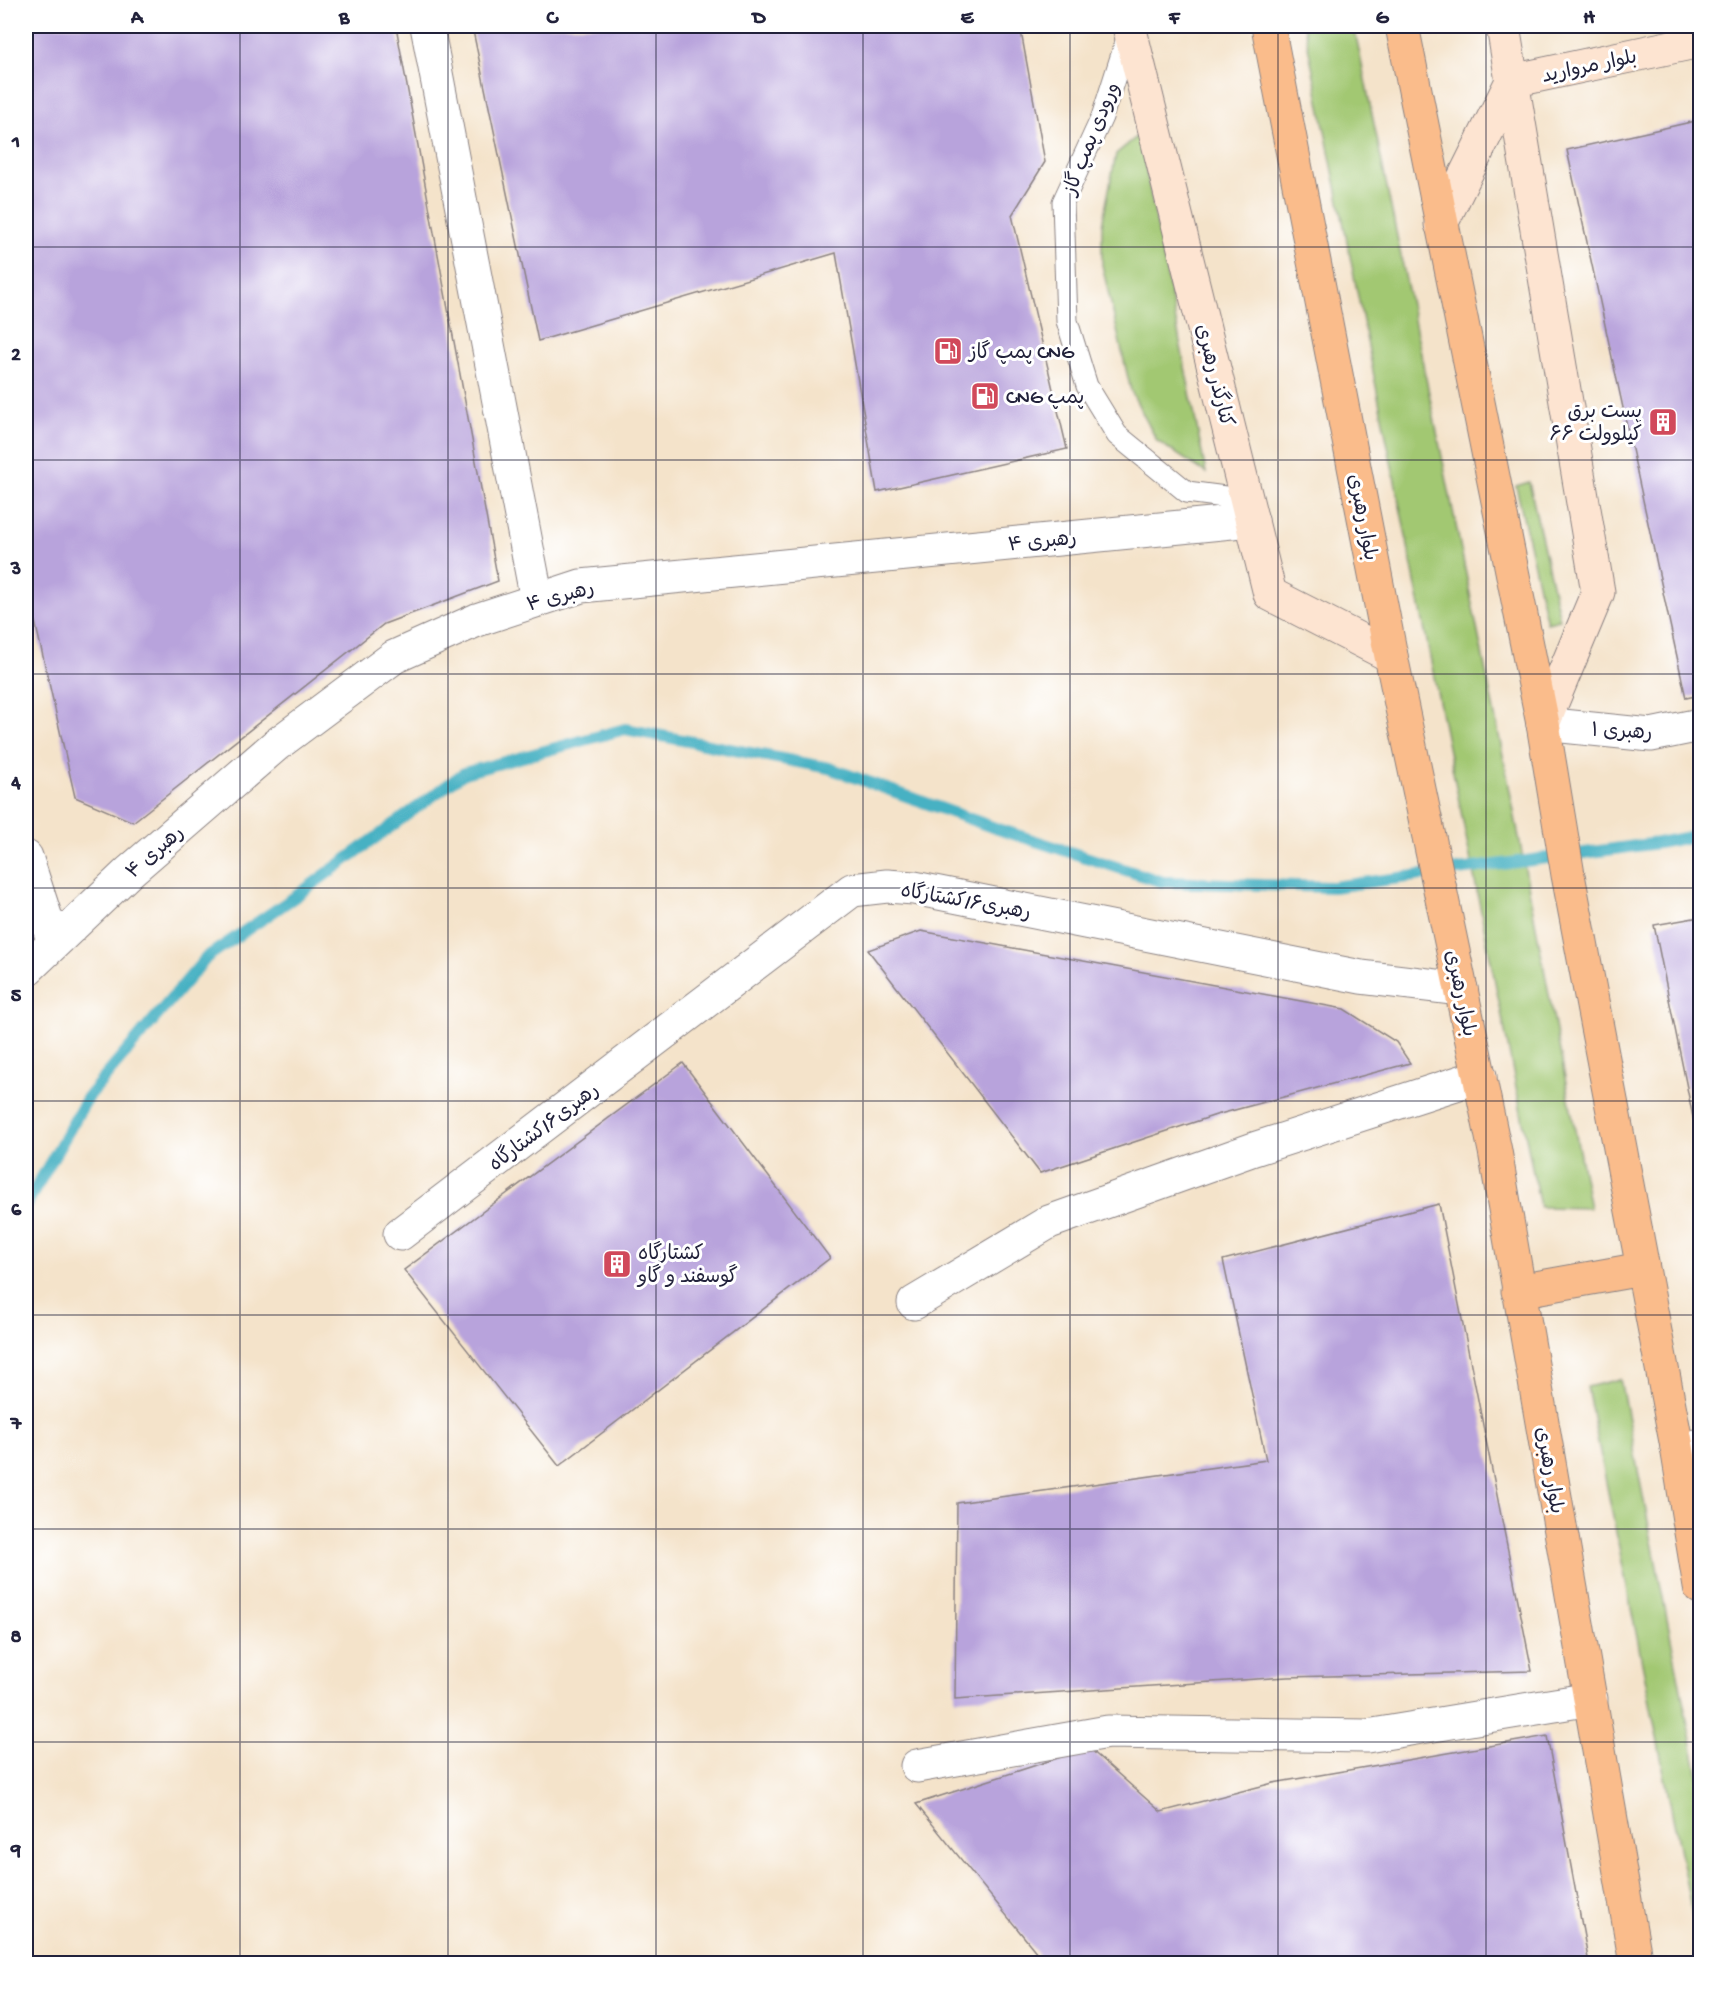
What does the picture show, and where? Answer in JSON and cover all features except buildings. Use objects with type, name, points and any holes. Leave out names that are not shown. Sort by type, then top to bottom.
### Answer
[{"type":"main road","name":"بلوار رهبری","points":[[1268,26],[1391,656],[1495,1151],[1636,1964]]},
{"type":"main road","points":[[1402,26],[1543,724],[1561,837],[1642,1269],[1689,1446],[1701,1587]]},
{"type":"main road","points":[[1518,1291],[1642,1269]]},
{"type":"street","points":[[427,26],[537,600]]},
{"type":"street","points":[[1503,26],[1598,592],[1543,724]]},
{"type":"street","name":"کنارگذر رهبری","points":[[1129,27],[1270,594],[1391,656]]},
{"type":"street","name":"بلوار مروارید","points":[[1512,81],[1701,41]]},
{"type":"street","points":[[1441,225],[1512,81]]},
{"type":"street","name":"رهبری ۴","points":[[26,970],[129,872],[276,745],[394,657],[477,620],[581,586],[1250,510]]},
{"type":"street","name":"رهبری ۱","points":[[1543,724],[1651,735],[1701,725]]},
{"type":"street","points":[[26,857],[54,943]]},
{"type":"street","name":"رهبری۶/کشتارگاه","points":[[400,1234],[852,890],[887,886],[914,888],[1361,977],[1460,981]]},
{"type":"street","points":[[914,1304],[1049,1221],[1254,1149],[1480,1076]]},
{"type":"street","points":[[917,1766],[1108,1732],[1367,1736],[1591,1699]]},
{"type":"lane","name":"ورودی پمپ گاز","points":[[1129,27],[1102,117],[1063,202],[1067,321],[1087,386],[1117,435],[1187,492],[1250,510]]},
{"type":"green space","points":[[1304,26],[1354,26],[1506,770],[1590,1208],[1540,1207]]},
{"type":"green space","points":[[1139,135],[1206,473],[1157,441],[1131,391],[1102,265],[1102,225],[1116,154]]},
{"type":"green space","points":[[1529,482],[1560,620],[1547,623],[1516,486]]},
{"type":"green space","points":[[1620,1379],[1700,1786],[1700,1953],[1587,1387]]},
{"type":"waterway","points":[[26,1205],[88,1097],[207,957],[299,894],[464,773],[625,729],[829,768],[995,828],[1163,882],[1333,887],[1658,843],[1700,835]]},
{"type":"place","name":"پمپ گاز CNG","points":[[948,351]]},
{"type":"place","name":"CNG پمپ","points":[[985,396]]},
{"type":"place","name":"پست برق ۶۶ کیلوولت","points":[[1663,422]]},
{"type":"place","name":"کشتارگاه گوسفند و گاو","points":[[617,1264]]}]
